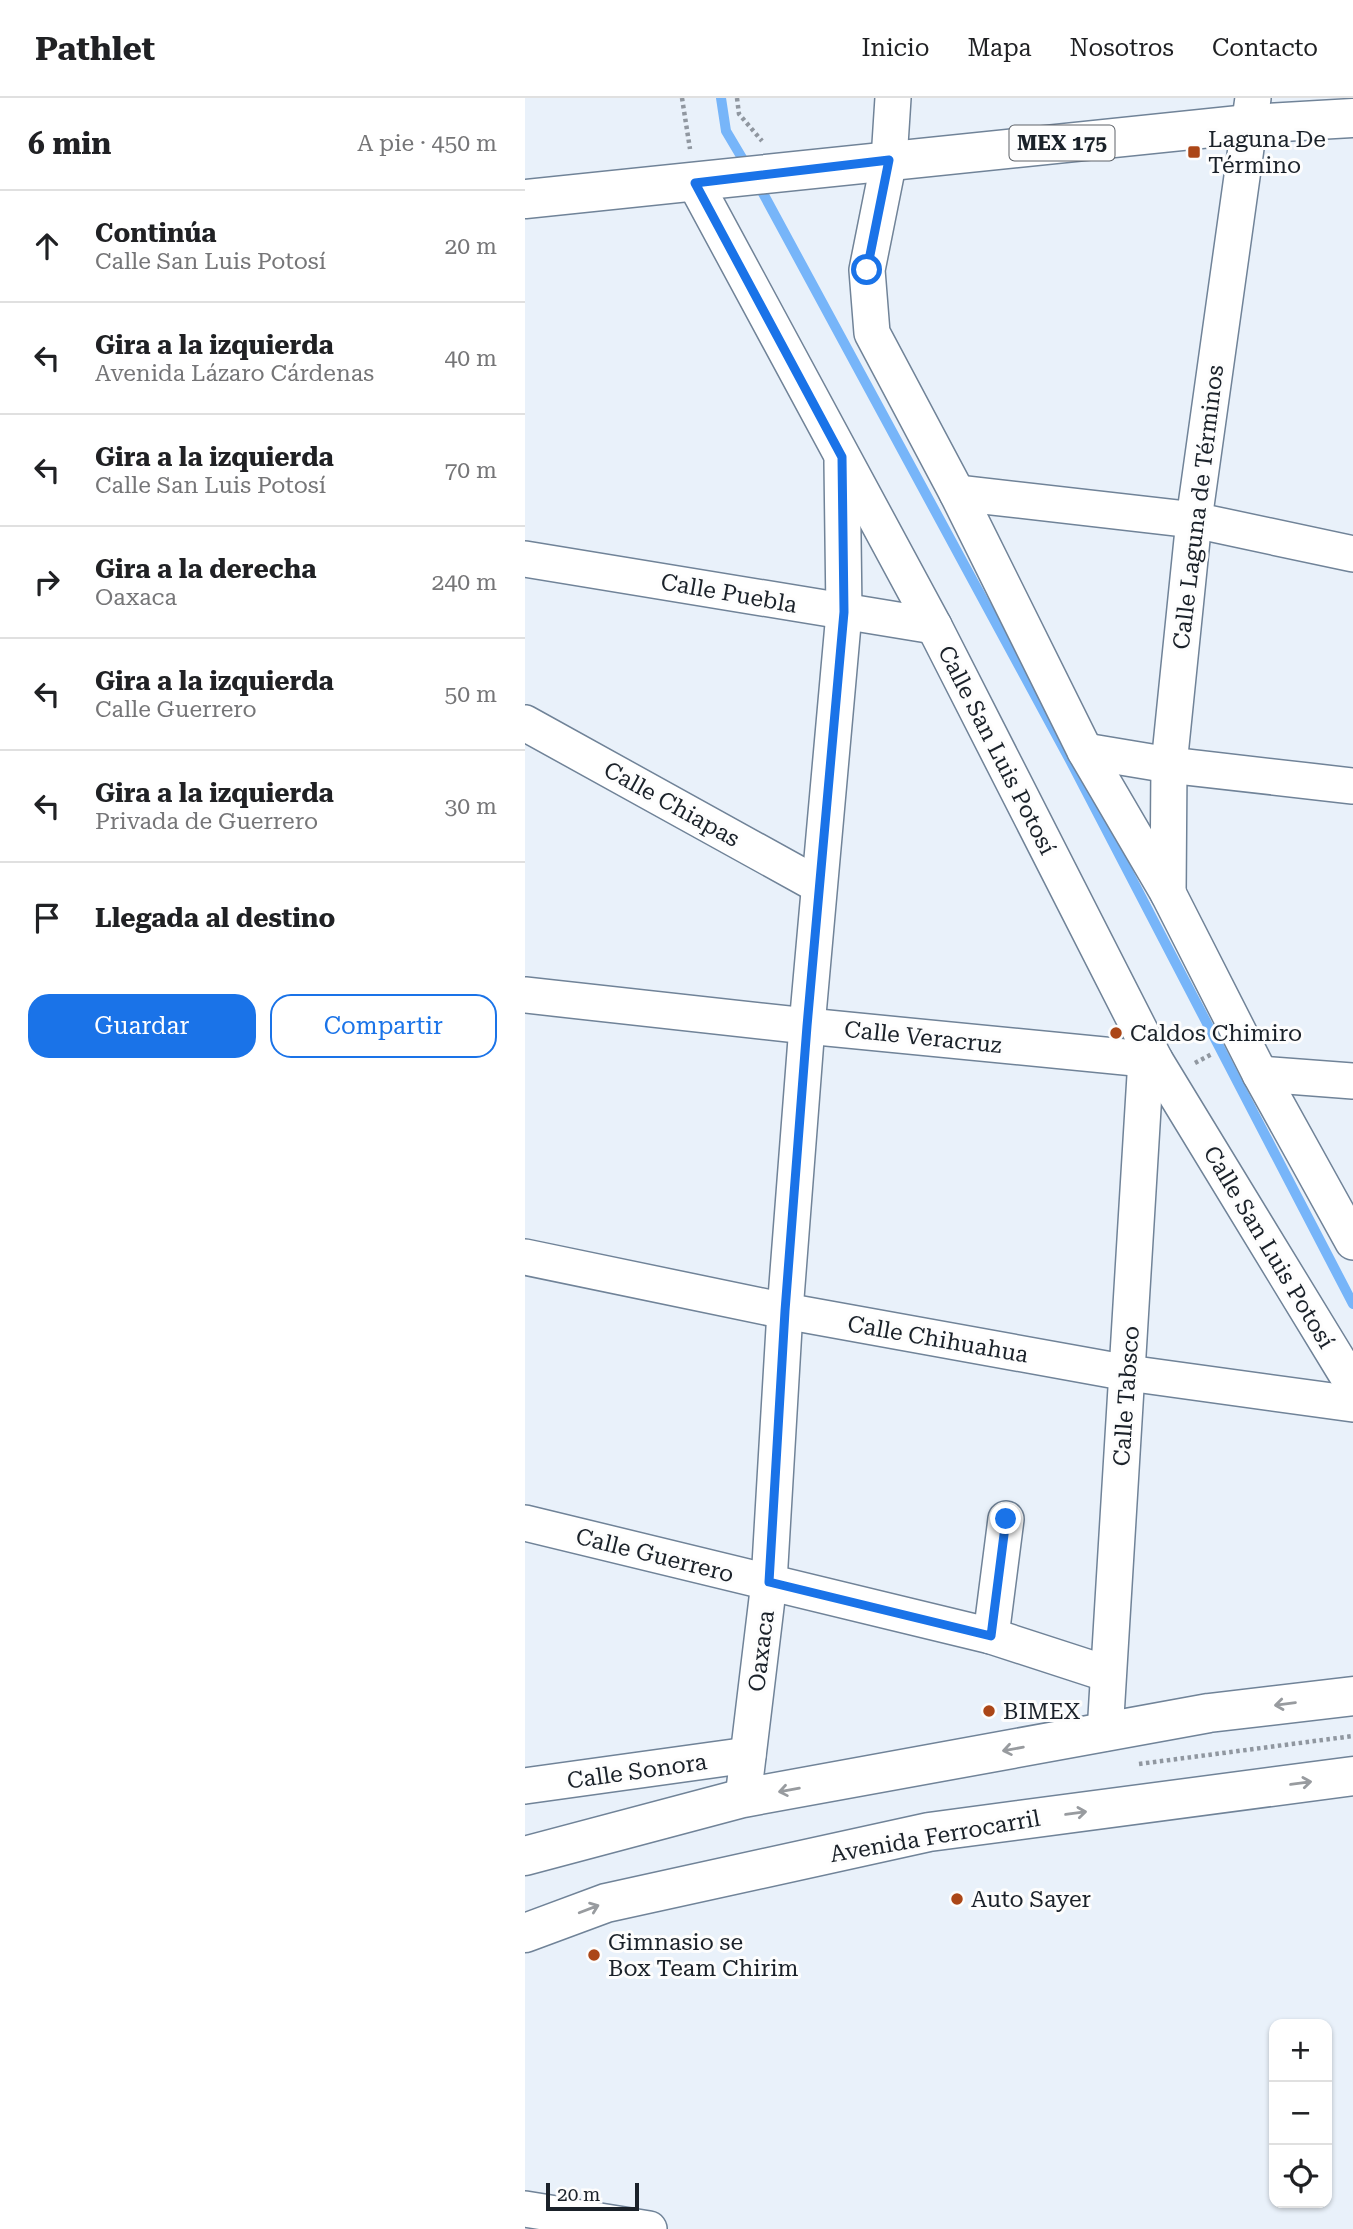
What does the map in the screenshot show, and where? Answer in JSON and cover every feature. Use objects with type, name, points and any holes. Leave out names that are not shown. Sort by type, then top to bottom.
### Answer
[{"type":"main road","name":"MEX 175","points":[[525,200],[889,160],[1251,111],[1353,118]]},
{"type":"main road","points":[[525,1856],[743,1798],[1209,1713],[1353,1696]]},
{"type":"main road","name":"Avenida Ferrocarril","points":[[525,1933],[606,1903],[929,1832],[1353,1776]]},
{"type":"street","points":[[893,98],[889,160],[867,270],[871,333],[957,493],[1085,751],[1168,893],[1260,1074],[1353,1242]]},
{"type":"street","name":"Calle Laguna de Términos","points":[[1168,893],[1169,765],[1194,520],[1251,111]]},
{"type":"street","name":"Calle San Luis Potosí","points":[[695,183],[934,626],[1163,1062],[1353,1385]]},
{"type":"street","name":"Oaxaca","points":[[743,1798],[769,1582],[785,1311],[807,1026],[844,612],[842,457]]},
{"type":"street","points":[[957,493],[1194,520],[1353,554]]},
{"type":"street","name":"Calle Puebla","points":[[525,559],[934,626]]},
{"type":"street","name":"Calle Chiapas","points":[[525,723],[818,885]]},
{"type":"street","points":[[1085,751],[1169,765],[1353,786]]},
{"type":"street","name":"Calle Veracruz","points":[[525,995],[1163,1062]]},
{"type":"street","name":"Calle Tabsco","points":[[1105,1733],[1128,1373],[1163,1062]]},
{"type":"street","points":[[1260,1074],[1353,1081]]},
{"type":"street","name":"Calle Chihuahua","points":[[525,1257],[785,1311],[1128,1373],[1353,1404]]},
{"type":"street","points":[[991,1636],[1006,1519]]},
{"type":"street","name":"Calle Guerrero","points":[[525,1523],[991,1636],[1108,1674]]},
{"type":"street","name":"Calle Sonora","points":[[525,1786],[748,1755]]},
{"type":"street","points":[[525,2209],[649,2229]]},
{"type":"path","points":[[682,98],[695,183]]},
{"type":"path","points":[[737,98],[739,114],[765,174]]},
{"type":"path","points":[[1163,1062],[1218,1051]]},
{"type":"waterway","points":[[721,98],[726,131],[748,168]]},
{"type":"waterway","points":[[758,184],[1070,760],[1353,1304]]},
{"type":"place","name":"Laguna De Término","points":[[1194,152]]},
{"type":"place","name":"Caldos Chimiro","points":[[1116,1033]]},
{"type":"place","name":"BIMEX","points":[[989,1711]]},
{"type":"place","name":"Auto Sayer","points":[[957,1899]]},
{"type":"place","name":"Gimnasio se Box Team Chirim","points":[[594,1955]]},
{"type":"route","points":[[867,270],[889,160],[695,183],[842,457],[844,612],[807,1026],[785,1311],[769,1582],[991,1636],[1006,1519]]}]
